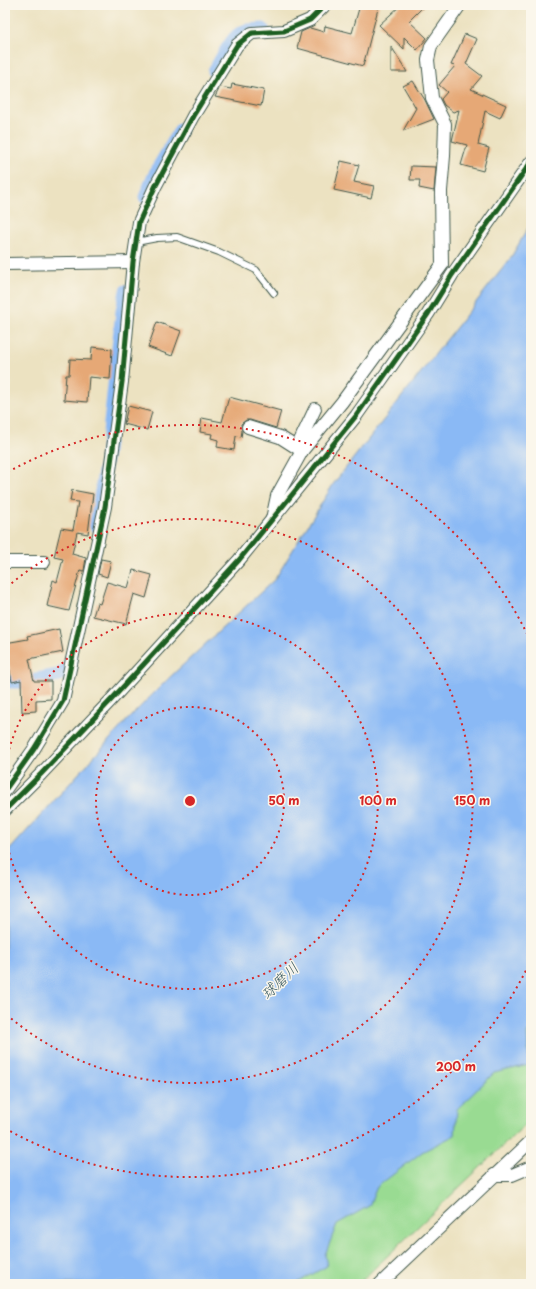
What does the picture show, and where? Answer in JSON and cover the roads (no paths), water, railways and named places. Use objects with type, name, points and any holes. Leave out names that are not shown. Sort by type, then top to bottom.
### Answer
[{"type":"street","points":[[5,790],[34,749],[63,701],[105,506],[122,382],[133,262],[139,222],[155,187],[193,116],[237,45],[252,33],[284,31],[310,20],[325,5]]},
{"type":"street","points":[[300,449],[342,402],[442,265],[441,191],[444,156],[444,124],[432,98],[428,60],[431,46],[460,5]]},
{"type":"street","points":[[5,810],[150,658],[239,560],[271,521],[356,416],[428,314],[452,276],[531,162]]},
{"type":"street","points":[[5,264],[133,262]]},
{"type":"street","points":[[271,521],[277,496],[300,449],[315,409]]},
{"type":"street","points":[[248,427],[280,437],[300,449]]},
{"type":"street","points":[[5,562],[44,562]]},
{"type":"street","points":[[380,1284],[531,1141]]},
{"type":"street","points":[[494,1175],[512,1175],[531,1167]]},
{"type":"lane","points":[[136,242],[157,238],[177,237],[219,252],[256,270],[274,292]]},
{"type":"water","name":"球磨川","points":[[531,223],[531,1029],[527,1033],[529,1065],[494,1073],[457,1109],[455,1135],[422,1152],[377,1187],[369,1206],[337,1224],[325,1255],[327,1266],[295,1284],[5,1284],[5,855],[130,717],[169,678],[275,579],[334,483],[510,259]]},
{"type":"waterway","points":[[214,71],[227,48],[239,33],[246,30],[263,29]]},
{"type":"waterway","points":[[145,197],[156,171],[180,130]]},
{"type":"waterway","points":[[96,526],[107,451],[122,311],[126,291]]},
{"type":"waterway","points":[[5,682],[21,682],[59,675],[70,667],[71,659]]}]
